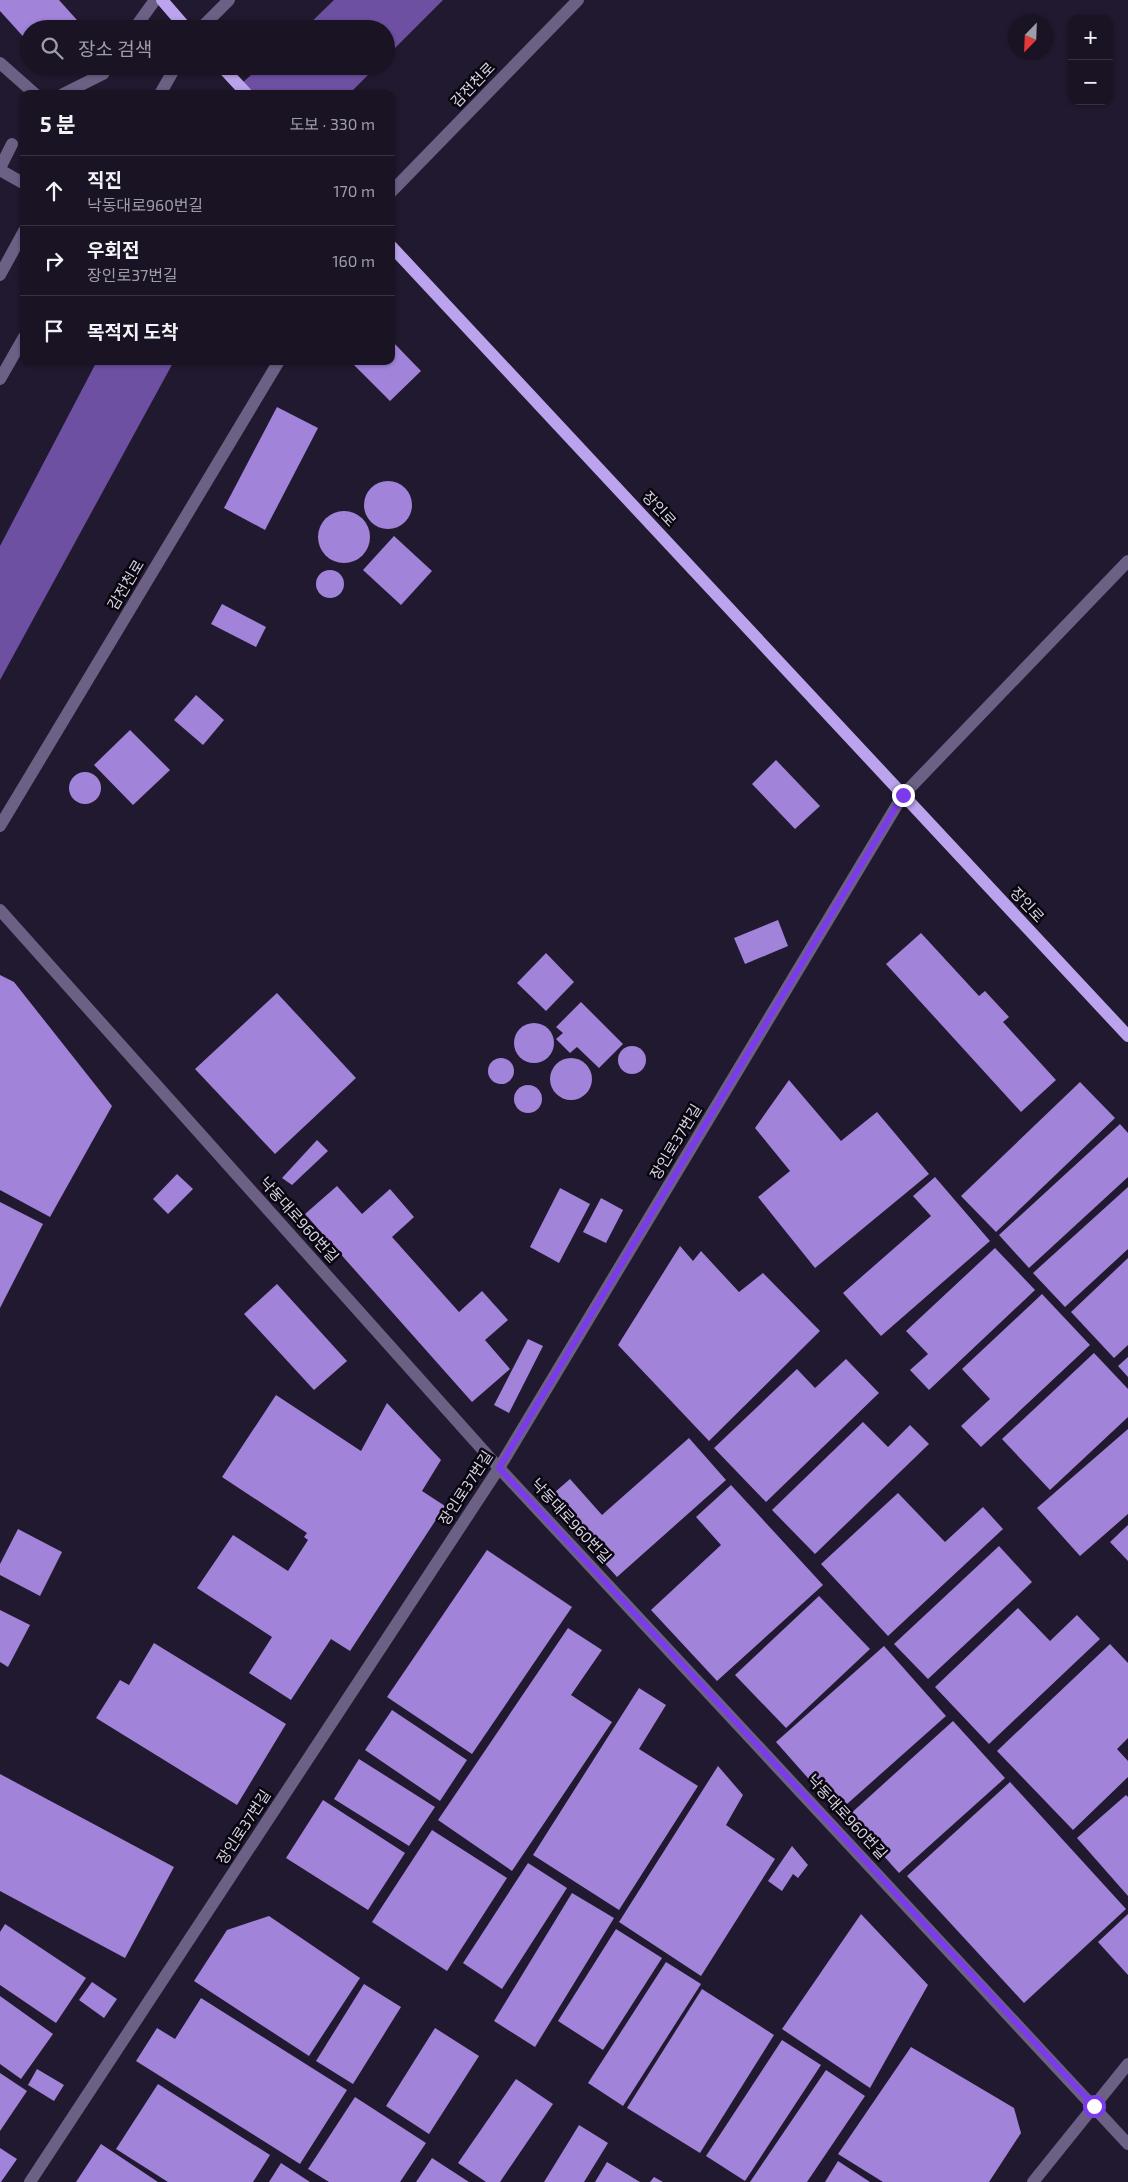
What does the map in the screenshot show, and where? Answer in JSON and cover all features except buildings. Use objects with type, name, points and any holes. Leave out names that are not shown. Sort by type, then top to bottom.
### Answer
[{"type":"main road","points":[[162,0],[179,20]]},
{"type":"main road","points":[[229,75],[243,90]]},
{"type":"main road","name":"장인로","points":[[395,250],[1128,1036]]},
{"type":"street","points":[[141,20],[155,0]]},
{"type":"street","points":[[209,20],[230,0]]},
{"type":"street","name":"감전천로","points":[[395,188],[578,0]]},
{"type":"street","points":[[0,63],[30,90]]},
{"type":"street","points":[[71,90],[101,75]]},
{"type":"street","points":[[162,90],[171,75]]},
{"type":"street","points":[[12,144],[0,169],[20,181]]},
{"type":"street","points":[[2,267],[20,238]]},
{"type":"street","points":[[0,379],[20,344]]},
{"type":"street","name":"감전천로","points":[[0,826],[278,365]]},
{"type":"street","points":[[903,795],[1128,561]]},
{"type":"street","name":"장인로37번길","points":[[30,2182],[499,1468],[903,795]]},
{"type":"street","name":"낙동대로960번길","points":[[0,910],[499,1468],[1128,2144]]},
{"type":"street","points":[[1033,2182],[1128,2064]]},
{"type":"shaded area","points":[[334,0],[443,0],[395,48],[395,20],[313,20]]},
{"type":"shaded area","points":[[251,75],[368,75],[353,90],[234,90]]},
{"type":"shaded area","points":[[95,365],[172,365],[0,680],[0,546]]},
{"type":"route","points":[[903,795],[499,1468],[1094,2106]]}]
